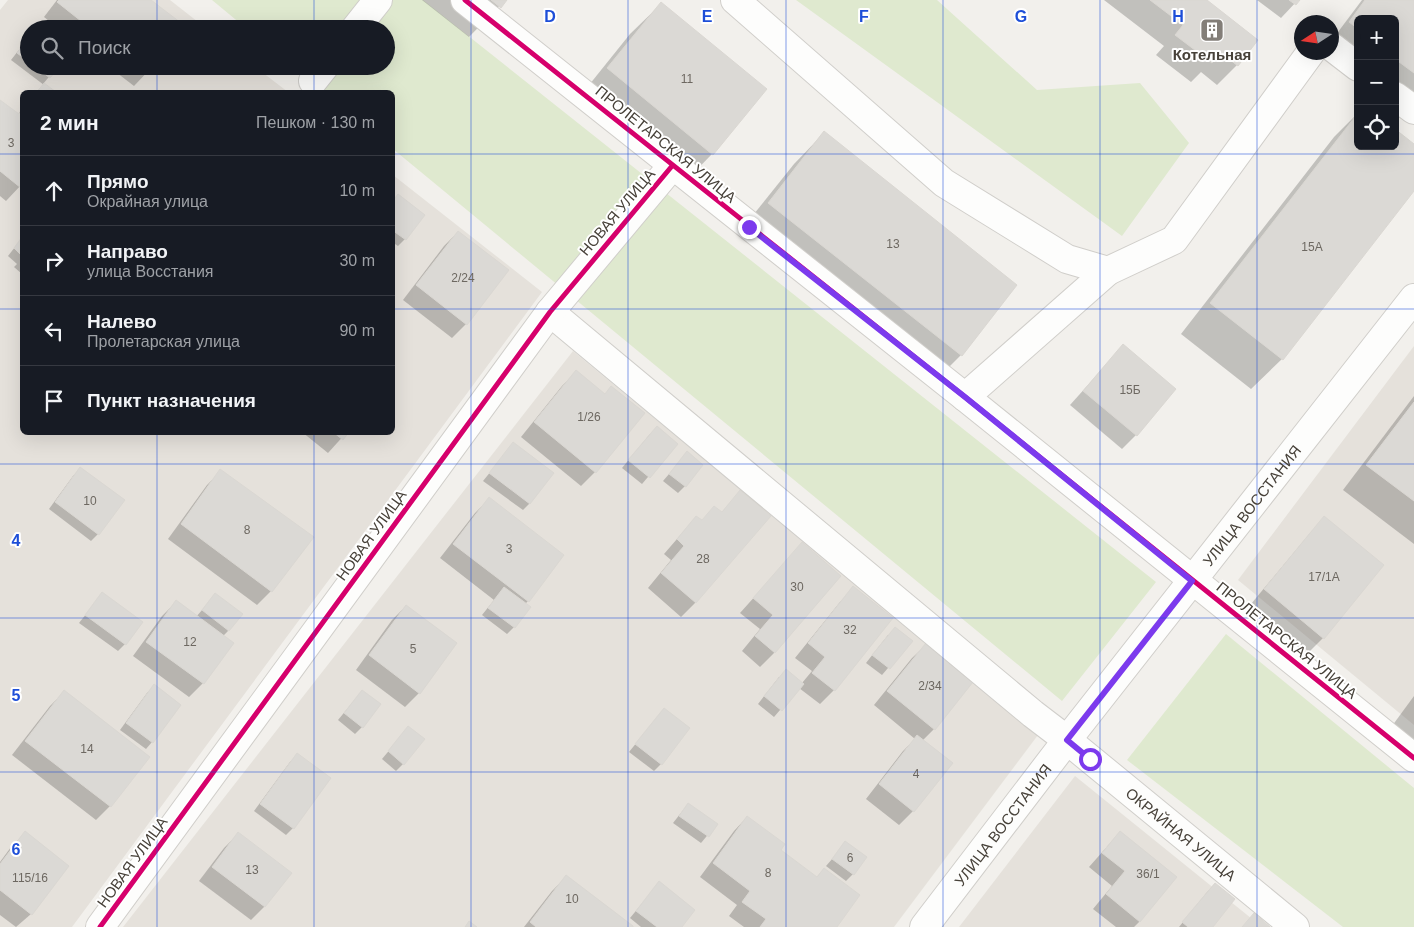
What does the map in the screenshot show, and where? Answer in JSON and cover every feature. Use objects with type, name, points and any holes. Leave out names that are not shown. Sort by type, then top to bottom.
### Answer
[{"type":"street","points":[[362,20],[378,0]]},
{"type":"street","name":"ПРОЛЕТАРСКАЯ УЛИЦА","points":[[465,0],[965,397],[1414,758]]},
{"type":"street","points":[[735,0],[944,183],[1067,259],[1108,271]]},
{"type":"street","points":[[1339,52],[1354,64]]},
{"type":"street","points":[[965,397],[1108,271],[1174,240],[1305,60]]},
{"type":"street","points":[[1399,99],[1414,110]]},
{"type":"street","name":"НОВАЯ УЛИЦА","points":[[100,927],[550,312],[672,166]]},
{"type":"street","name":"УЛИЦА ВОССТАНИЯ","points":[[924,927],[1067,740],[1414,298]]},
{"type":"street","name":"ОКРАЙНАЯ УЛИЦА","points":[[550,312],[1033,714],[1295,927]]},
{"type":"shaded area","points":[[8,0],[170,0],[196,20],[20,20],[20,75],[266,75],[285,90],[20,90],[20,435],[395,435],[395,177],[542,292],[72,927],[0,927],[0,10]]},
{"type":"shaded area","points":[[1414,346],[1414,725],[1238,580]]},
{"type":"shaded area","points":[[573,351],[1038,735],[894,927],[123,927]]},
{"type":"shaded area","points":[[1075,776],[1262,927],[959,927]]},
{"type":"green space","points":[[212,0],[423,0],[1156,582],[1062,701],[395,151],[395,90],[322,90],[303,75],[395,75],[395,20],[236,20]]},
{"type":"green space","points":[[796,0],[937,0],[1037,90],[1140,83],[1189,143],[1122,236]]},
{"type":"green space","points":[[1226,634],[1414,788],[1414,927],[1343,927],[1127,760]]},
{"type":"building","points":[[59,0],[151,0],[177,20],[80,20],[57,2]]},
{"type":"building","points":[[491,0],[507,0],[501,8]]},
{"type":"building","name":"Котельная","points":[[1150,0],[1207,0],[1258,40],[1238,66],[1220,52],[1212,63],[1175,35],[1183,25]]},
{"type":"building","points":[[1289,0],[1300,0],[1296,5]]},
{"type":"building","points":[[1365,0],[1414,0],[1414,73],[1399,62],[1399,15],[1354,15]]},
{"type":"building","points":[[661,2],[767,89],[713,155],[607,68]]},
{"type":"building","points":[[1354,15],[1354,26],[1349,22]]},
{"type":"building","points":[[44,83],[53,90],[39,90]]},
{"type":"building","points":[[0,100],[19,114],[20,113],[20,187],[0,171]]},
{"type":"building","points":[[1354,118],[1354,150],[1399,150],[1399,132],[1414,144],[1414,191],[1283,360],[1210,303]]},
{"type":"building","points":[[824,131],[1017,285],[962,356],[768,203]]},
{"type":"building","points":[[398,194],[425,215],[406,240],[395,232],[395,198]]},
{"type":"building","points":[[458,231],[509,270],[467,325],[416,285]]},
{"type":"building","points":[[20,240],[20,254],[14,248]]},
{"type":"building","points":[[1123,344],[1176,389],[1137,436],[1083,391]]},
{"type":"building","points":[[576,370],[605,394],[611,386],[645,413],[596,473],[534,422]]},
{"type":"building","points":[[1414,402],[1414,501],[1366,465]]},
{"type":"building","points":[[657,426],[678,444],[650,478],[628,460]]},
{"type":"building","points":[[337,435],[347,435],[343,440]]},
{"type":"building","points":[[513,442],[554,473],[530,504],[489,473]]},
{"type":"building","points":[[687,451],[703,465],[686,487],[669,474]]},
{"type":"building","points":[[80,467],[125,500],[99,535],[55,502]]},
{"type":"building","points":[[220,469],[314,537],[272,592],[181,524]]},
{"type":"building","points":[[740,490],[771,516],[696,603],[661,573],[684,546],[677,539],[696,516],[702,520],[714,506],[722,512]]},
{"type":"building","points":[[489,497],[564,555],[529,602],[453,544]]},
{"type":"building","points":[[1324,516],[1384,565],[1324,639],[1264,589]]},
{"type":"building","points":[[802,542],[841,576],[775,653],[755,636],[773,615],[753,598]]},
{"type":"building","points":[[853,586],[893,618],[835,691],[812,673],[825,657],[808,643]]},
{"type":"building","points":[[504,587],[531,607],[515,628],[488,608]]},
{"type":"building","points":[[102,592],[143,622],[126,645],[85,615]]},
{"type":"building","points":[[215,593],[243,614],[229,631],[202,610]]},
{"type":"building","points":[[176,600],[234,643],[204,684],[146,642]]},
{"type":"building","points":[[406,605],[457,643],[420,694],[369,655]]},
{"type":"building","points":[[895,627],[913,641],[890,669],[872,655]]},
{"type":"building","points":[[926,643],[973,682],[935,730],[887,691]]},
{"type":"building","points":[[786,669],[804,684],[782,711],[764,696]]},
{"type":"building","points":[[154,684],[181,705],[153,743],[126,723]]},
{"type":"building","points":[[64,690],[150,757],[111,807],[25,741]]},
{"type":"building","points":[[362,690],[381,704],[363,728],[344,713]]},
{"type":"building","points":[[664,708],[690,728],[662,765],[635,744]]},
{"type":"building","points":[[408,726],[425,739],[404,765],[388,751]]},
{"type":"building","points":[[917,735],[953,763],[914,812],[879,784]]},
{"type":"building","points":[[297,753],[331,778],[294,829],[260,804]]},
{"type":"building","points":[[688,803],[718,824],[709,837],[679,816]]},
{"type":"building","points":[[747,816],[785,844],[781,850],[817,877],[824,868],[860,895],[837,927],[760,927],[766,919],[742,902],[750,891],[713,863]]},
{"type":"building","points":[[25,831],[69,866],[32,915],[0,890],[0,864]]},
{"type":"building","points":[[1120,831],[1177,877],[1140,922],[1106,894],[1125,871],[1102,853]]},
{"type":"building","points":[[238,832],[292,873],[265,907],[212,867]]},
{"type":"building","points":[[845,841],[867,857],[854,875],[832,859]]},
{"type":"building","points":[[566,875],[633,927],[536,927],[530,922]]},
{"type":"building","points":[[659,881],[695,910],[682,927],[657,927],[636,911]]},
{"type":"building","points":[[1215,883],[1235,899],[1213,927],[1188,927],[1182,922]]},
{"type":"building","points":[[1254,913],[1270,927],[1242,927]]},
{"type":"building","points":[[469,921],[477,927],[465,927]]},
{"type":"cycle path","points":[[465,0],[965,397],[1414,758]]},
{"type":"cycle path","points":[[100,927],[550,312],[672,166]]},
{"type":"place","name":"Котельная","points":[[1212,30]]},
{"type":"route","points":[[749,227],[965,397],[1192,581],[1067,740],[1090,759]]}]
